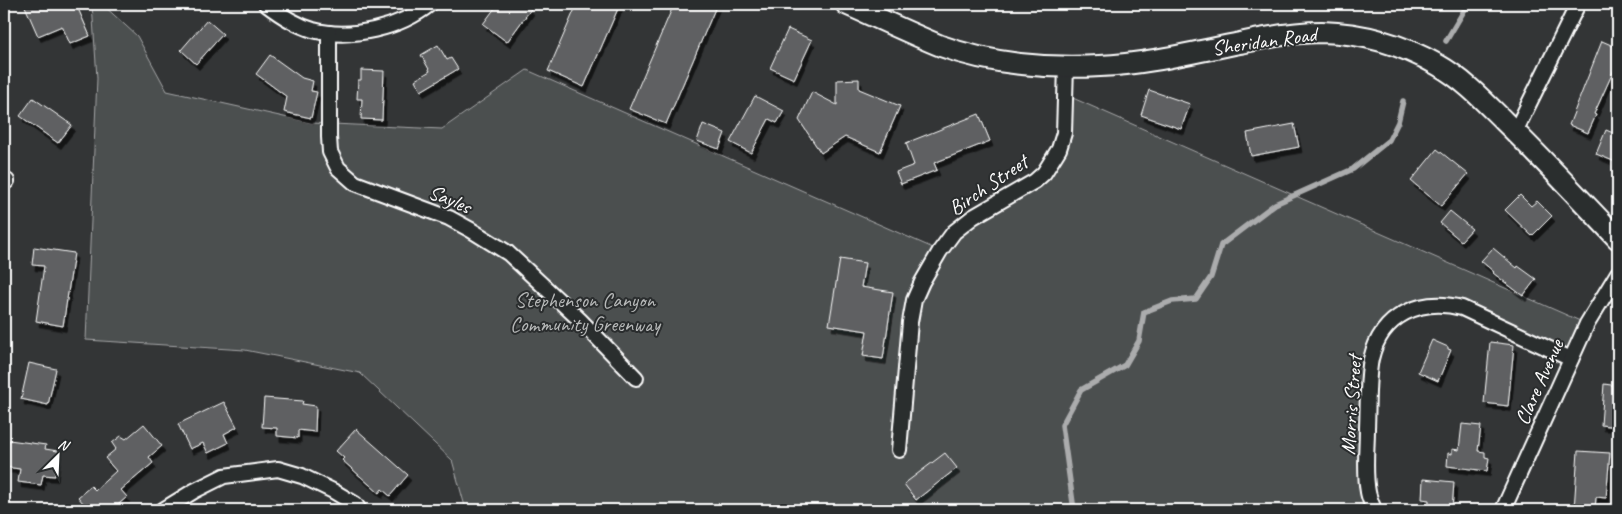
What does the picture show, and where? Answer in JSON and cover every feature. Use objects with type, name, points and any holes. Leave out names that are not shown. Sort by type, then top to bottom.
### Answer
[{"type":"main road","name":"Sheridan Road","points":[[846,4],[958,51],[992,59],[1066,66],[1124,64],[1289,34],[1320,32],[1354,35],[1398,47],[1438,65],[1456,76],[1473,90],[1618,239]]},
{"type":"street","points":[[266,4],[292,21],[329,33],[356,33],[379,28],[401,21],[430,4]]},
{"type":"street","points":[[1515,132],[1578,4]]},
{"type":"street","name":"Sayles","points":[[329,33],[329,137],[330,152],[338,168],[354,183],[449,218],[508,253],[580,320],[636,378]]},
{"type":"street","name":"Birch Street","points":[[900,450],[910,322],[914,300],[940,251],[954,232],[973,217],[1035,181],[1047,168],[1059,149],[1064,133],[1066,66]]},
{"type":"street","name":"Clare Avenue","points":[[1508,508],[1586,324],[1618,273]]},
{"type":"street","name":"Morris Street","points":[[1374,510],[1368,493],[1366,476],[1371,360],[1376,344],[1384,331],[1396,318],[1422,305],[1449,305],[1462,308],[1571,359]]},
{"type":"street","points":[[163,510],[194,491],[224,476],[278,469],[302,476],[333,491],[355,504],[359,510]]},
{"type":"green space","name":"Stephenson Canyon Community Greenway","points":[[92,4],[102,4],[137,36],[167,91],[311,123],[442,129],[527,70],[940,251],[954,232],[1035,181],[1059,149],[1066,95],[1587,324],[1571,359],[1462,308],[1422,305],[1376,344],[1368,417],[1374,510],[466,510],[452,460],[360,373],[245,350],[86,340],[97,78]]},
{"type":"building","points":[[24,4],[76,4],[90,36],[70,44],[62,26],[38,36]]},
{"type":"building","points":[[498,4],[523,4],[531,9],[507,42],[483,24]]},
{"type":"building","points":[[577,4],[620,4],[584,87],[548,71]]},
{"type":"building","points":[[674,4],[717,4],[666,124],[629,109]]},
{"type":"building","points":[[207,20],[223,34],[196,64],[181,50]]},
{"type":"building","points":[[788,29],[812,40],[794,79],[770,68]]},
{"type":"building","points":[[1602,41],[1618,48],[1618,61],[1594,114],[1596,115],[1588,133],[1569,125]]},
{"type":"building","points":[[438,45],[447,60],[451,58],[458,69],[421,91],[415,80],[430,71],[421,55]]},
{"type":"building","points":[[270,55],[302,78],[313,81],[311,91],[317,92],[311,118],[284,112],[287,97],[256,74]]},
{"type":"building","points":[[361,70],[384,71],[382,120],[361,119],[362,99],[357,99],[358,80],[361,80]]},
{"type":"building","points":[[859,79],[859,89],[900,106],[880,152],[845,137],[821,153],[799,120],[812,92],[837,105],[837,80]]},
{"type":"building","points":[[1149,90],[1190,104],[1181,129],[1141,115]]},
{"type":"building","points":[[755,96],[784,111],[777,123],[769,119],[751,153],[730,142]]},
{"type":"building","points":[[33,98],[72,125],[58,143],[20,116]]},
{"type":"building","points":[[979,114],[990,141],[934,163],[937,170],[901,184],[896,172],[914,165],[906,143]]},
{"type":"building","points":[[703,124],[725,133],[719,149],[697,141]]},
{"type":"building","points":[[1294,124],[1299,147],[1251,156],[1247,133]]},
{"type":"building","points":[[1606,130],[1618,135],[1618,163],[1596,154]]},
{"type":"building","points":[[1437,149],[1468,174],[1441,206],[1411,181]]},
{"type":"building","points":[[1520,195],[1531,206],[1537,201],[1552,216],[1532,236],[1505,210]]},
{"type":"building","points":[[1450,211],[1472,229],[1461,241],[1440,223]]},
{"type":"building","points":[[34,247],[74,253],[63,326],[36,321],[44,266],[32,265]]},
{"type":"building","points":[[1493,248],[1517,268],[1518,266],[1536,279],[1523,296],[1493,273],[1481,261]]},
{"type":"building","points":[[840,259],[865,263],[861,287],[893,292],[883,359],[863,356],[867,331],[829,325]]},
{"type":"building","points":[[1432,340],[1451,350],[1438,381],[1418,372]]},
{"type":"building","points":[[1490,342],[1514,345],[1508,406],[1484,403]]},
{"type":"building","points":[[29,363],[56,369],[48,405],[21,399]]},
{"type":"building","points":[[1604,384],[1618,386],[1618,427],[1601,425]]},
{"type":"building","points":[[264,398],[303,401],[302,404],[316,406],[315,432],[298,430],[298,438],[277,436],[277,428],[262,427]]},
{"type":"building","points":[[224,402],[237,427],[224,434],[228,443],[208,453],[203,443],[190,449],[178,424]]},
{"type":"building","points":[[144,424],[162,446],[149,457],[153,463],[121,490],[127,497],[112,510],[89,510],[78,497],[91,486],[95,490],[116,471],[105,458],[116,449],[112,443],[121,436],[126,439]]},
{"type":"building","points":[[1462,424],[1481,426],[1478,451],[1485,452],[1485,457],[1489,458],[1487,471],[1447,466],[1448,453],[1452,454],[1452,449],[1459,450]]},
{"type":"building","points":[[356,429],[408,475],[390,496],[382,489],[379,493],[342,460],[344,458],[336,451]]},
{"type":"building","points":[[9,440],[46,445],[45,449],[58,451],[55,476],[43,475],[41,485],[18,482],[20,469],[5,467]]},
{"type":"building","points":[[1578,451],[1610,453],[1606,498],[1596,497],[1595,510],[1574,510]]},
{"type":"building","points":[[945,453],[957,468],[916,500],[904,484]]},
{"type":"building","points":[[1423,479],[1454,482],[1452,510],[1429,510],[1429,500],[1422,499]]},
{"type":"waterway","points":[[1446,41],[1468,4]]},
{"type":"waterway","points":[[1074,510],[1062,425],[1081,390],[1125,365],[1139,341],[1144,312],[1172,301],[1196,299],[1211,277],[1221,245],[1275,204],[1353,169],[1389,140],[1398,122],[1403,101]]}]
